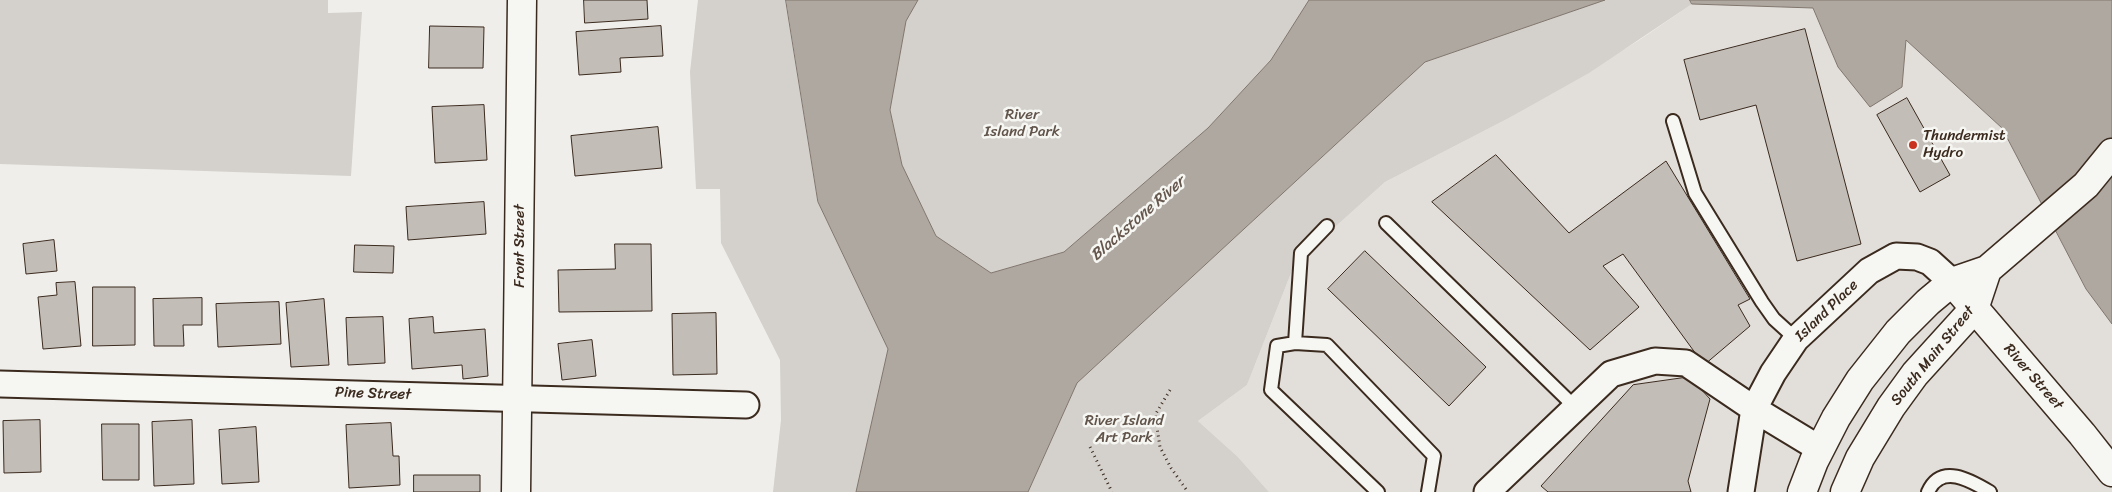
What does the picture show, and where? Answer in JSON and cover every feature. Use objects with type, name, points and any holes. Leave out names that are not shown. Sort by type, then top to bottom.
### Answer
[{"type":"main road","name":"Front Street","points":[[516,492],[522,0]]},
{"type":"main road","points":[[1802,492],[1820,449],[1846,401],[1873,363],[1912,318],[1952,282],[1987,270],[2086,185],[2112,153]]},
{"type":"main road","name":"South Main Street","points":[[1845,492],[1860,458],[1891,407],[1915,374],[1974,309],[1987,270]]},
{"type":"main road","name":"River Street","points":[[1952,282],[2082,434],[2112,472]]},
{"type":"street","name":"Island Place","points":[[1754,408],[1773,373],[1796,339],[1869,271],[1896,256],[1917,258],[1930,262],[1952,282]]},
{"type":"street","points":[[1486,492],[1611,374],[1655,361],[1686,362],[1754,408],[1820,449]]},
{"type":"street","name":"Pine Street","points":[[0,384],[746,405]]},
{"type":"street","points":[[1742,492],[1754,408]]},
{"type":"lane","points":[[1673,121],[1695,193],[1762,302],[1774,318],[1796,339]]},
{"type":"lane","points":[[1386,223],[1576,408]]},
{"type":"lane","points":[[1295,343],[1301,253],[1327,226]]},
{"type":"lane","points":[[1378,492],[1271,390],[1276,346],[1295,343],[1328,345],[1434,456],[1428,492]]},
{"type":"lane","points":[[1928,492],[1936,481],[1952,475],[1961,477],[1990,492]]},
{"type":"path","points":[[1170,390],[1155,415],[1160,446],[1171,468],[1188,492]]},
{"type":"path","points":[[1090,447],[1112,492]]},
{"type":"shaded area","points":[[1692,4],[1813,8],[1838,67],[1905,39],[2002,128],[2086,289],[2112,324],[2112,492],[1269,492],[1238,457],[1198,421],[1247,385],[1295,263],[1385,182],[1507,119],[1638,41]]},
{"type":"green space","points":[[0,0],[328,0],[328,13],[362,12],[351,176],[0,164]]},
{"type":"green space","points":[[698,0],[786,0],[818,202],[888,349],[856,492],[773,492],[781,420],[780,360],[721,243],[720,189],[696,189],[690,72]]},
{"type":"green space","name":"River Island Park","points":[[918,0],[1309,0],[1271,60],[1208,128],[1064,252],[991,273],[936,236],[902,165],[890,110],[906,21]]},
{"type":"green space","name":"River Island Art Park","points":[[1605,0],[1690,0],[1692,4],[1589,73],[1507,119],[1385,182],[1295,263],[1247,385],[1198,421],[1238,457],[1269,492],[1028,492],[1077,383],[1425,62]]},
{"type":"water","name":"Blackstone River","points":[[786,0],[918,0],[906,21],[890,110],[902,165],[936,236],[991,273],[1064,252],[1208,128],[1271,60],[1309,0],[1605,0],[1425,62],[1077,383],[1028,492],[856,492],[888,349],[818,202]]},
{"type":"water","points":[[1690,0],[2112,0],[2112,324],[2086,289],[2002,128],[1906,40],[1902,87],[1870,107],[1838,67],[1813,8],[1692,4]]},
{"type":"building","points":[[584,0],[647,0],[648,19],[585,23]]},
{"type":"building","points":[[430,26],[484,27],[483,68],[429,68]]},
{"type":"building","points":[[661,26],[663,56],[620,58],[621,72],[579,75],[576,32]]},
{"type":"building","points":[[1805,29],[1861,244],[1797,261],[1756,105],[1700,120],[1684,60]]},
{"type":"building","name":"Thundermist Hydro","points":[[1907,98],[1950,175],[1920,192],[1877,115]]},
{"type":"building","points":[[484,105],[487,160],[435,163],[432,107]]},
{"type":"building","points":[[658,127],[662,168],[575,176],[571,136]]},
{"type":"building","points":[[1496,155],[1569,233],[1666,161],[1750,299],[1738,305],[1750,326],[1704,365],[1623,254],[1603,266],[1639,307],[1590,350],[1432,202]]},
{"type":"building","points":[[484,202],[486,234],[408,240],[406,207]]},
{"type":"building","points":[[54,240],[57,271],[26,274],[23,244]]},
{"type":"building","points":[[615,244],[651,244],[652,311],[559,312],[558,270],[615,269]]},
{"type":"building","points":[[355,245],[394,246],[393,273],[354,272]]},
{"type":"building","points":[[1365,251],[1486,367],[1449,406],[1328,289]]},
{"type":"building","points":[[75,282],[81,346],[43,349],[38,297],[57,295],[56,283]]},
{"type":"building","points":[[93,287],[135,287],[135,345],[93,346]]},
{"type":"building","points":[[202,298],[202,325],[183,325],[184,346],[154,346],[153,299]]},
{"type":"building","points":[[324,299],[329,365],[291,367],[286,303]]},
{"type":"building","points":[[279,302],[281,344],[218,347],[216,304]]},
{"type":"building","points":[[716,313],[717,374],[673,375],[672,314]]},
{"type":"building","points":[[383,317],[385,363],[348,365],[346,318]]},
{"type":"building","points":[[433,317],[434,333],[485,329],[488,376],[463,379],[462,365],[412,369],[409,319]]},
{"type":"building","points":[[592,340],[596,376],[562,380],[558,344]]},
{"type":"building","points":[[1690,377],[1710,399],[1688,481],[1691,492],[1548,492],[1541,486],[1633,385]]},
{"type":"building","points":[[40,420],[41,472],[4,473],[3,421]]},
{"type":"building","points":[[192,420],[194,484],[154,486],[152,422]]},
{"type":"building","points":[[391,423],[393,456],[399,456],[400,485],[349,488],[346,425]]},
{"type":"building","points":[[102,424],[139,424],[139,480],[103,480]]},
{"type":"building","points":[[256,427],[259,482],[222,484],[219,430]]},
{"type":"building","points":[[414,475],[480,475],[480,492],[414,492]]},
{"type":"place","name":"Thundermist Hydro","points":[[1913,145]]}]
